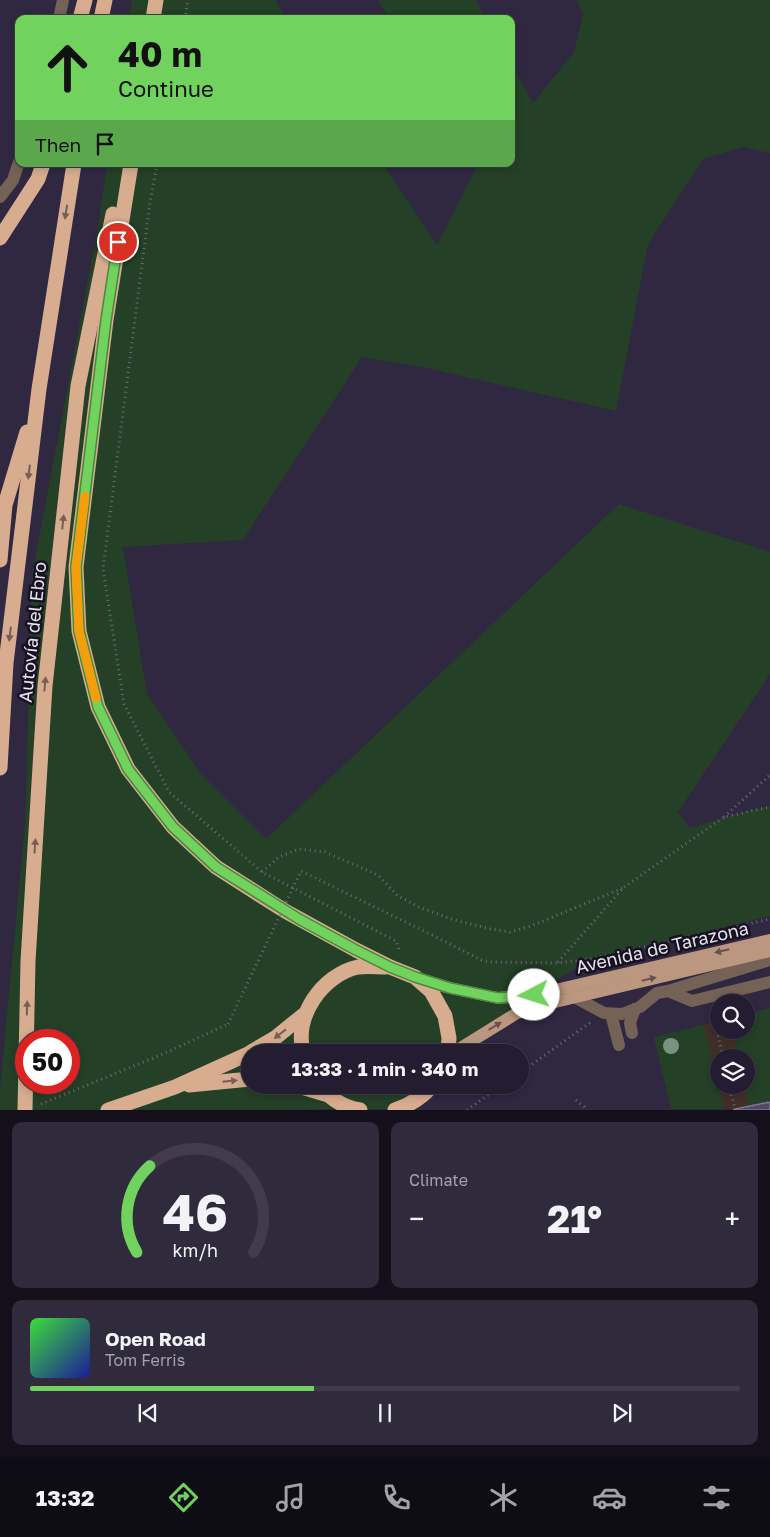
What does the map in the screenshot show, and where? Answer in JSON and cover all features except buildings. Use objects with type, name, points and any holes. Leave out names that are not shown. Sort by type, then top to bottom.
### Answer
[{"type":"highway","points":[[81,15],[84,0]]},
{"type":"highway","points":[[102,15],[105,0]]},
{"type":"highway","points":[[0,238],[38,179],[42,167]]},
{"type":"highway","name":"Autovía del Ebro","points":[[0,768],[6,663],[39,389],[74,167]]},
{"type":"highway","name":"Autovía del Ebro","points":[[30,1108],[28,961],[45,686],[78,386],[122,167]]},
{"type":"highway","points":[[131,167],[106,320],[76,567],[79,631],[98,707],[128,769],[173,827],[216,867],[285,911],[356,950],[390,967],[412,975],[432,991],[445,1016],[449,1044]]},
{"type":"highway","points":[[0,560],[6,505],[39,389]]},
{"type":"highway","points":[[303,1044],[302,1034],[306,1013],[319,991],[337,976],[359,967],[390,967]]},
{"type":"highway","points":[[265,1044],[306,1013]]},
{"type":"highway","points":[[108,1110],[175,1087],[241,1057]]},
{"type":"highway","points":[[175,1087],[241,1080]]},
{"type":"highway","points":[[329,1094],[348,1108],[360,1110]]},
{"type":"highway","points":[[395,1110],[403,1108],[423,1094]]},
{"type":"main road","name":"Avenida de Tarazona","points":[[412,975],[450,988],[498,998],[534,995],[770,940]]},
{"type":"main road","name":"Avenida de Tarazona","points":[[467,1044],[517,1013],[534,1006],[770,951]]},
{"type":"lane","points":[[60,15],[63,0]]},
{"type":"lane","points":[[0,197],[13,180],[17,167]]},
{"type":"lane","points":[[619,1045],[607,1014],[622,1014],[640,1007],[657,993],[770,960]]},
{"type":"lane","points":[[668,991],[692,1001],[770,982]]},
{"type":"lane","name":"Avenida de Tarazona","points":[[574,997],[607,1014]]},
{"type":"lane","points":[[632,1033],[630,1023],[635,1009]]},
{"type":"path","points":[[186,15],[188,0]]},
{"type":"path","points":[[156,167],[150,202],[103,569],[124,704],[169,792],[262,872],[396,941],[412,975]]},
{"type":"path","points":[[557,962],[624,888],[724,817],[770,775]]},
{"type":"path","points":[[724,817],[770,807]]},
{"type":"path","points":[[262,872],[280,857],[298,849],[325,852],[378,875],[398,896],[418,907],[454,920],[510,932],[531,926],[624,888]]},
{"type":"path","points":[[30,1108],[163,1054],[228,1024],[301,871],[481,960],[489,962],[557,962],[590,959],[770,919]]},
{"type":"path","points":[[529,1067],[607,1014]]},
{"type":"path","points":[[467,1110],[489,1094]]},
{"type":"path","points":[[731,1094],[734,1109],[770,1102]]},
{"type":"path","points":[[576,1100],[584,1107],[584,1110]]},
{"type":"shaded area","points":[[710,1023],[710,1039],[749,1039],[752,1049],[710,1049],[710,1094],[755,1094],[755,1060],[770,1109],[671,1109],[654,1037]]},
{"type":"green space","points":[[132,0],[275,0],[284,15],[130,15]]},
{"type":"green space","points":[[378,0],[476,0],[484,15],[387,15]]},
{"type":"green space","points":[[577,0],[770,0],[770,153],[743,147],[703,159],[648,244],[616,411],[422,367],[362,357],[243,540],[123,547],[147,694],[201,774],[266,839],[619,504],[770,552],[770,674],[678,812],[690,828],[770,806],[770,916],[590,959],[529,998],[464,1044],[241,1044],[241,1094],[423,1094],[411,1109],[0,1110],[0,1089],[25,823],[32,575],[98,226],[107,167],[385,167],[437,245],[476,167],[515,167],[515,71],[533,103],[574,52],[583,14]]},
{"type":"green space","points":[[770,1008],[770,1102],[749,1107],[746,1094],[755,1094],[755,1049],[737,1049],[735,1039],[755,1039],[755,1012]]},
{"type":"green space","points":[[704,1025],[710,1050],[710,1094],[720,1094],[724,1109],[671,1109],[654,1037]]},
{"type":"slow traffic","points":[[85,496],[76,567],[79,631],[96,698]]},
{"type":"route","points":[[118,242],[106,320],[76,567],[79,631],[98,707],[128,769],[173,827],[216,867],[299,919],[390,967],[415,977],[450,988],[498,998],[534,995]]}]
